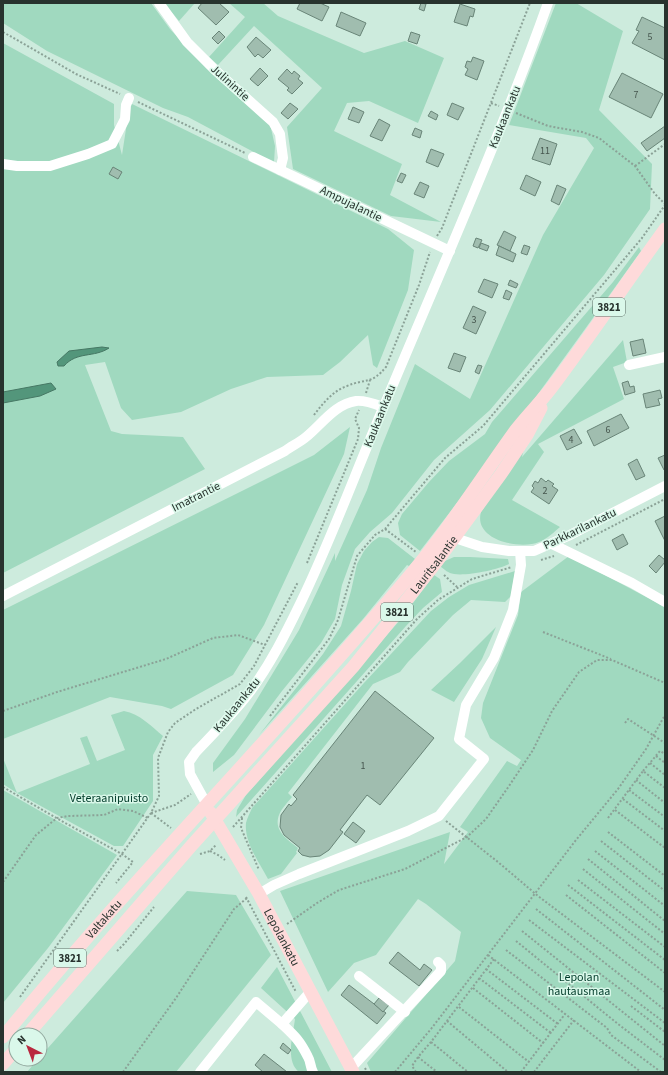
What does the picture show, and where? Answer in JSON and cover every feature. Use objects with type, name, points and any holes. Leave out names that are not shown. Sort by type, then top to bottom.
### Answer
[{"type":"main road","name":"Lauritsalantie","points":[[216,820],[352,667],[419,585],[448,535],[517,429],[553,385],[665,229]]},
{"type":"main road","name":"Lauritsalantie","points":[[207,805],[448,535]]},
{"type":"main road","name":"Lepolankatu","points":[[207,805],[225,836],[253,896],[277,930],[306,996],[352,1070]]},
{"type":"main road","name":"Valtakatu","points":[[3,1037],[33,1000],[132,886],[207,805]]},
{"type":"main road","name":"Valtakatu","points":[[34,1027],[118,929],[216,820]]},
{"type":"street","name":"Julinintie","points":[[158,3],[187,42],[215,70],[273,122],[280,134],[283,158],[280,170]]},
{"type":"street","name":"Kaukaankatu","points":[[207,805],[190,774],[189,762],[196,752],[249,693],[269,663],[289,627],[316,571],[383,407],[450,251],[508,110],[548,3]]},
{"type":"street","points":[[3,164],[17,166],[50,166],[88,154],[112,144],[125,119],[126,105],[129,98]]},
{"type":"street","name":"Ampujalantie","points":[[253,157],[450,251]]},
{"type":"street","points":[[629,365],[665,357]]},
{"type":"street","name":"Imatrantie","points":[[3,596],[285,450],[306,437],[337,409],[346,404],[356,401],[363,401],[383,407]]},
{"type":"street","name":"Parkkarilankatu","points":[[448,535],[482,547],[509,551],[534,551],[552,544],[665,486]]},
{"type":"street","points":[[552,544],[632,583],[665,602]]},
{"type":"street","points":[[253,896],[299,874],[408,831],[439,816],[484,759],[459,739],[466,705],[494,658],[513,610],[521,565],[520,551]]},
{"type":"street","points":[[352,1070],[441,971],[441,965],[438,962]]},
{"type":"street","points":[[359,976],[405,1012]]},
{"type":"street","points":[[282,1024],[306,996]]},
{"type":"street","points":[[200,1072],[256,1002],[300,1041],[310,1059],[313,1072]]},
{"type":"path","points":[[312,418],[322,404],[339,391],[347,386],[370,380],[378,376],[386,367],[419,285],[433,243],[442,228],[530,3]]},
{"type":"path","points":[[268,718],[329,640],[338,620],[357,556],[375,535],[385,529],[445,458],[483,426],[642,238],[665,205],[655,194],[635,166],[599,138],[582,132],[548,126],[491,103]]},
{"type":"path","points":[[635,166],[665,144]]},
{"type":"path","points":[[305,567],[358,439],[359,428],[355,419],[370,380]]},
{"type":"path","points":[[196,856],[210,851],[225,836],[416,619],[438,600],[472,579],[551,557],[665,499]]},
{"type":"path","points":[[385,529],[416,553]]},
{"type":"path","points":[[444,575],[457,587]]},
{"type":"path","points":[[17,1001],[151,813],[159,796],[158,758],[168,732],[175,723],[196,709],[240,684],[254,666],[299,581]]},
{"type":"path","points":[[543,632],[665,683]]},
{"type":"path","points":[[3,711],[64,690],[166,659],[213,638],[238,635],[265,646]]},
{"type":"path","points":[[277,930],[317,902],[339,890],[405,869],[467,837],[486,819],[509,786],[533,750],[552,711],[579,672],[597,660],[612,660]]},
{"type":"path","points":[[395,1072],[431,1029],[535,893],[618,789],[646,749],[665,715]]},
{"type":"path","points":[[625,723],[628,719],[665,743]]},
{"type":"path","points":[[608,818],[660,751],[665,754]]},
{"type":"path","points":[[656,756],[665,763]]},
{"type":"path","points":[[650,763],[665,775]]},
{"type":"path","points":[[643,771],[665,788]]},
{"type":"path","points":[[636,780],[665,803]]},
{"type":"path","points":[[3,787],[122,854],[133,862],[116,883]]},
{"type":"path","points":[[151,813],[175,805],[198,790]]},
{"type":"path","points":[[629,790],[665,817]]},
{"type":"path","points":[[622,799],[665,830]]},
{"type":"path","points":[[3,882],[36,836],[57,818],[68,816],[104,815],[118,809],[133,811],[148,818]]},
{"type":"path","points":[[614,810],[665,848]]},
{"type":"path","points":[[439,816],[535,893],[665,992]]},
{"type":"path","points":[[608,832],[665,876]]},
{"type":"path","points":[[601,841],[665,891]]},
{"type":"path","points":[[210,851],[224,859],[227,864]]},
{"type":"path","points":[[595,851],[665,906]]},
{"type":"path","points":[[588,859],[665,921]]},
{"type":"path","points":[[583,869],[665,934]]},
{"type":"path","points":[[578,880],[665,946]]},
{"type":"path","points":[[568,885],[665,960]]},
{"type":"path","points":[[244,893],[253,896],[306,996]]},
{"type":"path","points":[[566,895],[665,973]]},
{"type":"path","points":[[123,1072],[176,998],[234,909],[253,896]]},
{"type":"path","points":[[114,953],[124,944],[151,913],[158,902]]},
{"type":"path","points":[[536,909],[665,1010]]},
{"type":"path","points":[[529,920],[665,1024]]},
{"type":"path","points":[[522,931],[665,1046]]},
{"type":"path","points":[[516,941],[618,1024],[665,1060]]},
{"type":"path","points":[[506,950],[607,1028],[611,1035],[661,1072]]},
{"type":"path","points":[[488,955],[641,1072]]},
{"type":"path","points":[[416,1072],[412,1066],[418,1057],[494,959]]},
{"type":"path","points":[[486,969],[558,1024]]},
{"type":"path","points":[[479,978],[551,1033]]},
{"type":"path","points":[[473,988],[543,1043]]},
{"type":"path","points":[[631,1006],[665,1032]]},
{"type":"path","points":[[458,1007],[529,1062]]},
{"type":"path","points":[[521,1072],[565,1014]]},
{"type":"path","points":[[534,1072],[574,1020]]},
{"type":"path","points":[[447,1021],[508,1072]]},
{"type":"path","points":[[431,1042],[468,1072]]},
{"type":"path","points":[[418,1057],[437,1072]]},
{"type":"green space","points":[[3,3],[151,3],[170,29],[206,68],[270,124],[275,146],[274,163],[188,117],[163,108],[47,51],[3,23]]},
{"type":"green space","points":[[164,3],[195,3],[179,21]]},
{"type":"green space","points":[[229,3],[263,3],[278,16],[364,53],[405,41],[444,58],[418,123],[369,101],[347,103],[334,131],[402,164],[390,195],[441,222],[391,216],[293,169],[287,127],[322,88],[254,26],[218,65],[209,57],[245,17]]},
{"type":"green space","points":[[556,3],[576,3],[623,31],[599,110],[652,164],[650,209],[604,275],[490,410],[434,460],[392,513],[370,532],[355,549],[342,585],[335,619],[321,643],[282,691],[234,755],[213,772],[213,763],[245,719],[299,630],[335,553],[335,561],[367,490],[381,448],[415,364],[470,399],[543,235],[594,148],[586,138],[509,125]]},
{"type":"green space","points":[[3,43],[114,104],[114,125],[122,155],[130,103],[388,229],[414,250],[408,290],[377,368],[373,365],[368,335],[340,362],[323,375],[267,377],[231,389],[181,412],[132,420],[121,408],[105,362],[85,365],[111,431],[122,434],[183,437],[205,469],[3,573]]},
{"type":"green space","points":[[639,247],[641,251],[587,327],[420,551],[400,535],[398,523],[402,514],[449,461],[485,434],[492,422],[613,282]]},
{"type":"green space","points":[[623,340],[627,362],[613,367],[624,399],[538,444],[544,452],[512,500],[560,527],[545,539],[531,544],[521,545],[510,543],[491,536],[484,530],[480,522],[481,512],[524,448],[522,457]]},
{"type":"green space","points":[[350,427],[344,454],[264,625],[233,675],[171,709],[162,706],[110,697],[3,739],[3,610],[314,455]]},
{"type":"green space","points":[[379,537],[388,538],[415,559],[409,566],[407,565],[363,619],[259,735],[323,654],[341,626],[357,564],[364,551]]},
{"type":"green space","name":"Lepolan hautausmaa","points":[[569,556],[665,607],[665,1072],[371,1072],[367,1063],[455,961],[461,932],[418,899],[376,955],[354,963],[328,992],[280,891],[450,832],[444,864],[468,832],[460,827],[507,761],[517,766],[521,760],[490,738],[481,718],[483,703],[518,615],[521,592]]},
{"type":"green space","points":[[454,557],[508,559],[509,564],[482,572],[454,574],[448,572],[440,566],[445,561]]},
{"type":"green space","points":[[515,571],[511,596],[505,602],[471,600],[453,615],[400,672],[373,684],[288,793],[292,797],[279,815],[278,826],[282,834],[298,848],[297,853],[281,874],[268,879],[253,852],[247,837],[246,823],[252,808],[363,684],[431,611],[449,597],[469,585]]},
{"type":"green space","points":[[434,575],[440,579],[442,592],[423,608],[406,626],[236,817],[237,810],[246,795],[401,619]]},
{"type":"green space","points":[[496,627],[482,659],[454,702],[431,690],[460,663]]},
{"type":"green space","name":"Veteraanipuisto","points":[[124,711],[135,715],[163,736],[153,755],[153,801],[123,846],[114,846],[17,793],[90,764],[80,738],[87,736],[97,761],[125,750],[111,715]]},
{"type":"green space","points":[[3,758],[17,793],[3,784]]},
{"type":"green space","points":[[3,790],[117,855],[48,948],[3,1003]]},
{"type":"green space","points":[[187,891],[236,895],[271,955],[176,1072],[27,1072],[31,1067],[48,1067],[48,1048]]},
{"type":"green space","points":[[277,967],[332,1072],[299,1072],[295,1067],[292,1061],[291,1047],[295,1019],[261,988]]},
{"type":"shaded area","points":[[102,347],[109,348],[97,353],[74,358],[64,366],[58,366],[57,362],[69,351]]},
{"type":"shaded area","points":[[51,383],[56,389],[40,396],[3,403],[3,392]]},
{"type":"building","points":[[202,3],[219,3],[229,12],[216,25],[198,8]]},
{"type":"building","points":[[300,3],[320,3],[329,7],[322,21],[297,9]]},
{"type":"building","points":[[421,3],[426,4],[424,11],[419,9]]},
{"type":"building","points":[[460,4],[475,9],[473,17],[470,16],[467,26],[454,22]]},
{"type":"building","points":[[341,12],[366,23],[360,36],[336,26]]},
{"type":"building","points":[[642,17],[665,28],[665,60],[632,43],[639,31],[636,30]]},
{"type":"building","points":[[219,31],[225,37],[218,44],[212,38]]},
{"type":"building","points":[[411,32],[420,35],[417,44],[408,41]]},
{"type":"building","points":[[256,37],[271,50],[263,58],[258,54],[255,57],[247,47]]},
{"type":"building","points":[[473,57],[484,61],[477,80],[465,75],[468,69],[465,67],[467,61],[471,62]]},
{"type":"building","points":[[260,68],[268,76],[258,86],[250,79]]},
{"type":"building","points":[[287,69],[292,74],[294,71],[300,76],[298,79],[303,83],[292,94],[287,90],[289,88],[278,79]]},
{"type":"building","points":[[622,73],[663,94],[651,118],[609,97]]},
{"type":"building","points":[[290,103],[298,109],[288,119],[281,113]]},
{"type":"building","points":[[452,103],[464,108],[458,120],[447,115]]},
{"type":"building","points":[[353,107],[364,112],[359,123],[348,119]]},
{"type":"building","points":[[431,111],[438,115],[436,120],[428,116]]},
{"type":"building","points":[[379,119],[390,125],[382,141],[370,136]]},
{"type":"building","points":[[665,126],[665,138],[647,151],[641,143]]},
{"type":"building","points":[[415,128],[422,131],[420,138],[412,135]]},
{"type":"building","points":[[540,138],[557,144],[550,165],[532,159]]},
{"type":"building","points":[[431,149],[444,154],[438,167],[426,162]]},
{"type":"building","points":[[113,167],[122,172],[118,179],[109,174]]},
{"type":"building","points":[[401,173],[406,175],[402,183],[397,181]]},
{"type":"building","points":[[526,175],[541,182],[535,196],[520,189]]},
{"type":"building","points":[[420,182],[429,186],[424,198],[414,194]]},
{"type":"building","points":[[557,185],[566,189],[559,205],[551,201]]},
{"type":"building","points":[[504,231],[516,237],[510,251],[497,245]]},
{"type":"building","points":[[476,238],[482,240],[478,248],[473,246]]},
{"type":"building","points":[[481,243],[489,246],[487,251],[479,248]]},
{"type":"building","points":[[524,245],[530,247],[527,255],[521,253]]},
{"type":"building","points":[[499,246],[516,254],[513,262],[496,255]]},
{"type":"building","points":[[484,279],[498,284],[492,298],[478,292]]},
{"type":"building","points":[[510,280],[518,284],[516,288],[508,285]]},
{"type":"building","points":[[506,290],[512,293],[509,300],[503,298]]},
{"type":"building","points":[[473,306],[486,312],[476,334],[463,328]]},
{"type":"building","points":[[643,339],[646,353],[633,356],[630,342]]},
{"type":"building","points":[[454,353],[466,357],[460,372],[448,368]]},
{"type":"building","points":[[478,365],[482,366],[479,374],[475,372]]},
{"type":"building","points":[[628,381],[630,387],[634,386],[635,392],[625,395],[622,383]]},
{"type":"building","points":[[660,390],[662,398],[658,399],[660,405],[646,408],[643,394]]},
{"type":"building","points":[[621,414],[629,428],[594,446],[587,431]]},
{"type":"building","points":[[574,429],[582,443],[567,450],[560,436]]},
{"type":"building","points":[[665,455],[665,470],[664,470],[658,458]]},
{"type":"building","points":[[637,459],[645,476],[636,480],[628,464]]},
{"type":"building","points":[[541,478],[546,482],[548,480],[554,484],[552,486],[558,490],[549,504],[531,492],[534,488],[532,486],[535,481],[538,483]]},
{"type":"building","points":[[665,516],[665,541],[655,521]]},
{"type":"building","points":[[623,534],[628,544],[617,550],[612,540]]},
{"type":"building","points":[[659,555],[665,560],[665,562],[656,573],[649,566]]},
{"type":"building","points":[[375,691],[434,738],[380,805],[367,795],[340,830],[343,832],[329,850],[320,856],[310,857],[302,855],[298,851],[300,848],[284,835],[280,827],[281,815],[289,804],[291,806],[297,799],[293,795]]},
{"type":"building","points":[[353,822],[365,831],[356,843],[344,834]]},
{"type":"building","points":[[398,952],[420,970],[424,964],[432,970],[419,986],[389,963]]},
{"type":"building","points":[[349,985],[386,1013],[377,1024],[341,995]]},
{"type":"building","points":[[379,998],[389,1005],[383,1012],[374,1004]]},
{"type":"building","points":[[283,1043],[291,1050],[288,1054],[280,1048]]},
{"type":"building","points":[[264,1054],[287,1072],[263,1072],[255,1065]]}]
